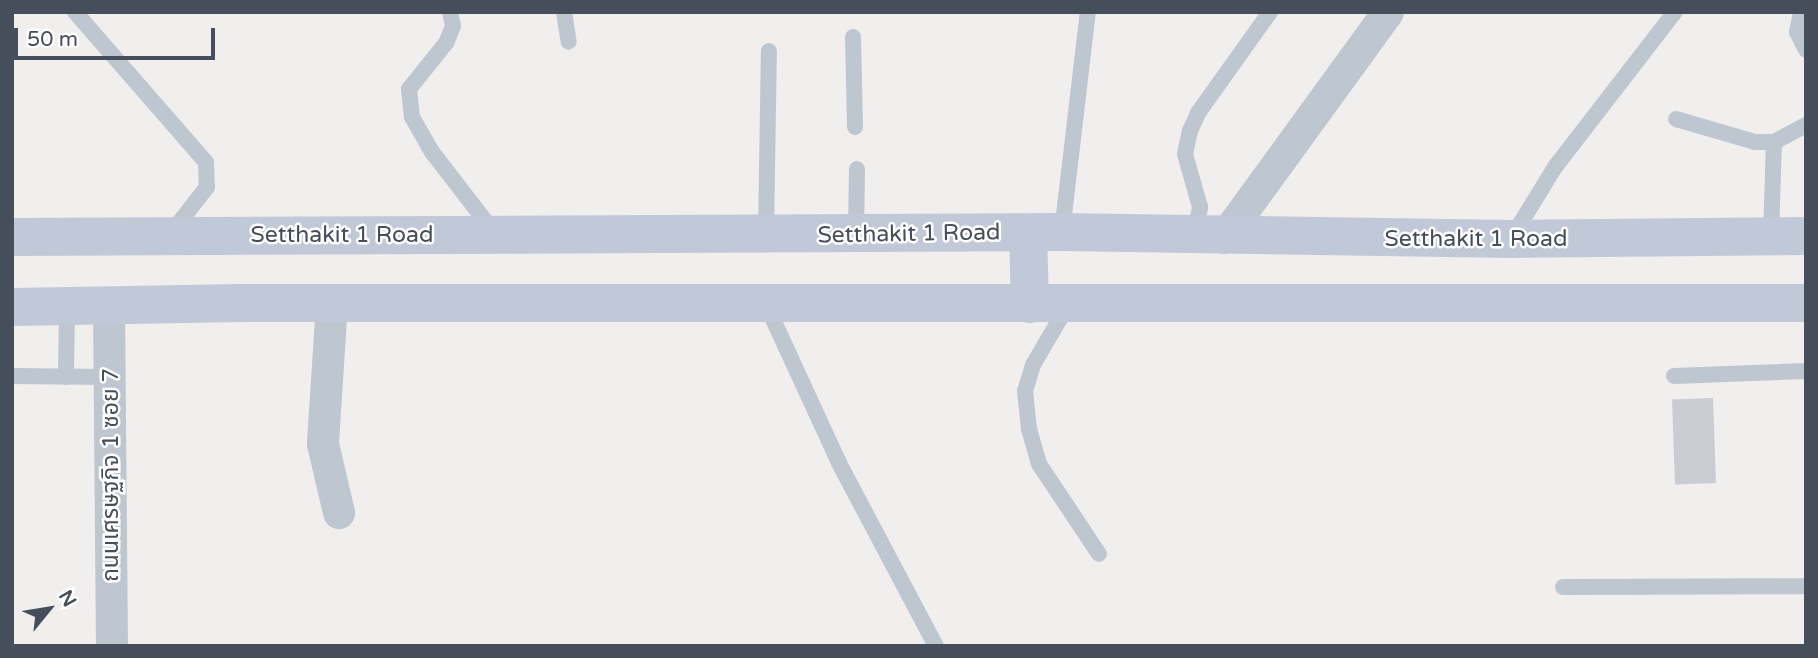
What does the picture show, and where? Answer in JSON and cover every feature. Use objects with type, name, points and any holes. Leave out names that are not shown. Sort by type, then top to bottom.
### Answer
[{"type":"main road","name":"Setthakit 1 Road","points":[[12,237],[856,236],[1045,232],[1209,237],[1511,239],[1789,236]]},
{"type":"main road","points":[[1030,304],[1045,232]]},
{"type":"main road","points":[[12,307],[332,303],[1806,303]]},
{"type":"street","points":[[1209,237],[1388,12]]},
{"type":"street","points":[[332,303],[323,444],[339,513]]},
{"type":"street","name":"ถนนเศรษฐกิจ 1 ซอย 7","points":[[109,305],[112,646]]},
{"type":"lane","points":[[75,12],[206,162],[207,187],[169,235]]},
{"type":"lane","points":[[450,12],[453,26],[446,43],[409,89],[411,117],[432,152],[496,235]]},
{"type":"lane","points":[[564,12],[569,42]]},
{"type":"lane","points":[[1045,232],[1088,12]]},
{"type":"lane","points":[[1209,237],[1185,155],[1190,131],[1198,113],[1270,12]]},
{"type":"lane","points":[[1511,239],[1568,149],[1675,12]]},
{"type":"lane","points":[[1801,12],[1797,32],[1806,50]]},
{"type":"lane","points":[[853,37],[855,127]]},
{"type":"lane","points":[[766,236],[769,51]]},
{"type":"lane","points":[[1676,119],[1740,140],[1774,142],[1806,125]]},
{"type":"lane","points":[[1774,142],[1789,236]]},
{"type":"lane","points":[[856,236],[857,169]]},
{"type":"lane","points":[[766,304],[839,463],[936,646]]},
{"type":"lane","points":[[1068,304],[1033,365],[1025,391],[1029,429],[1039,464],[1099,554]]},
{"type":"lane","points":[[66,377],[67,306]]},
{"type":"lane","points":[[1674,376],[1806,371]]},
{"type":"lane","points":[[12,376],[110,377]]},
{"type":"lane","points":[[1563,587],[1806,586]]},
{"type":"building","points":[[1713,398],[1716,483],[1675,484],[1672,399]]}]
